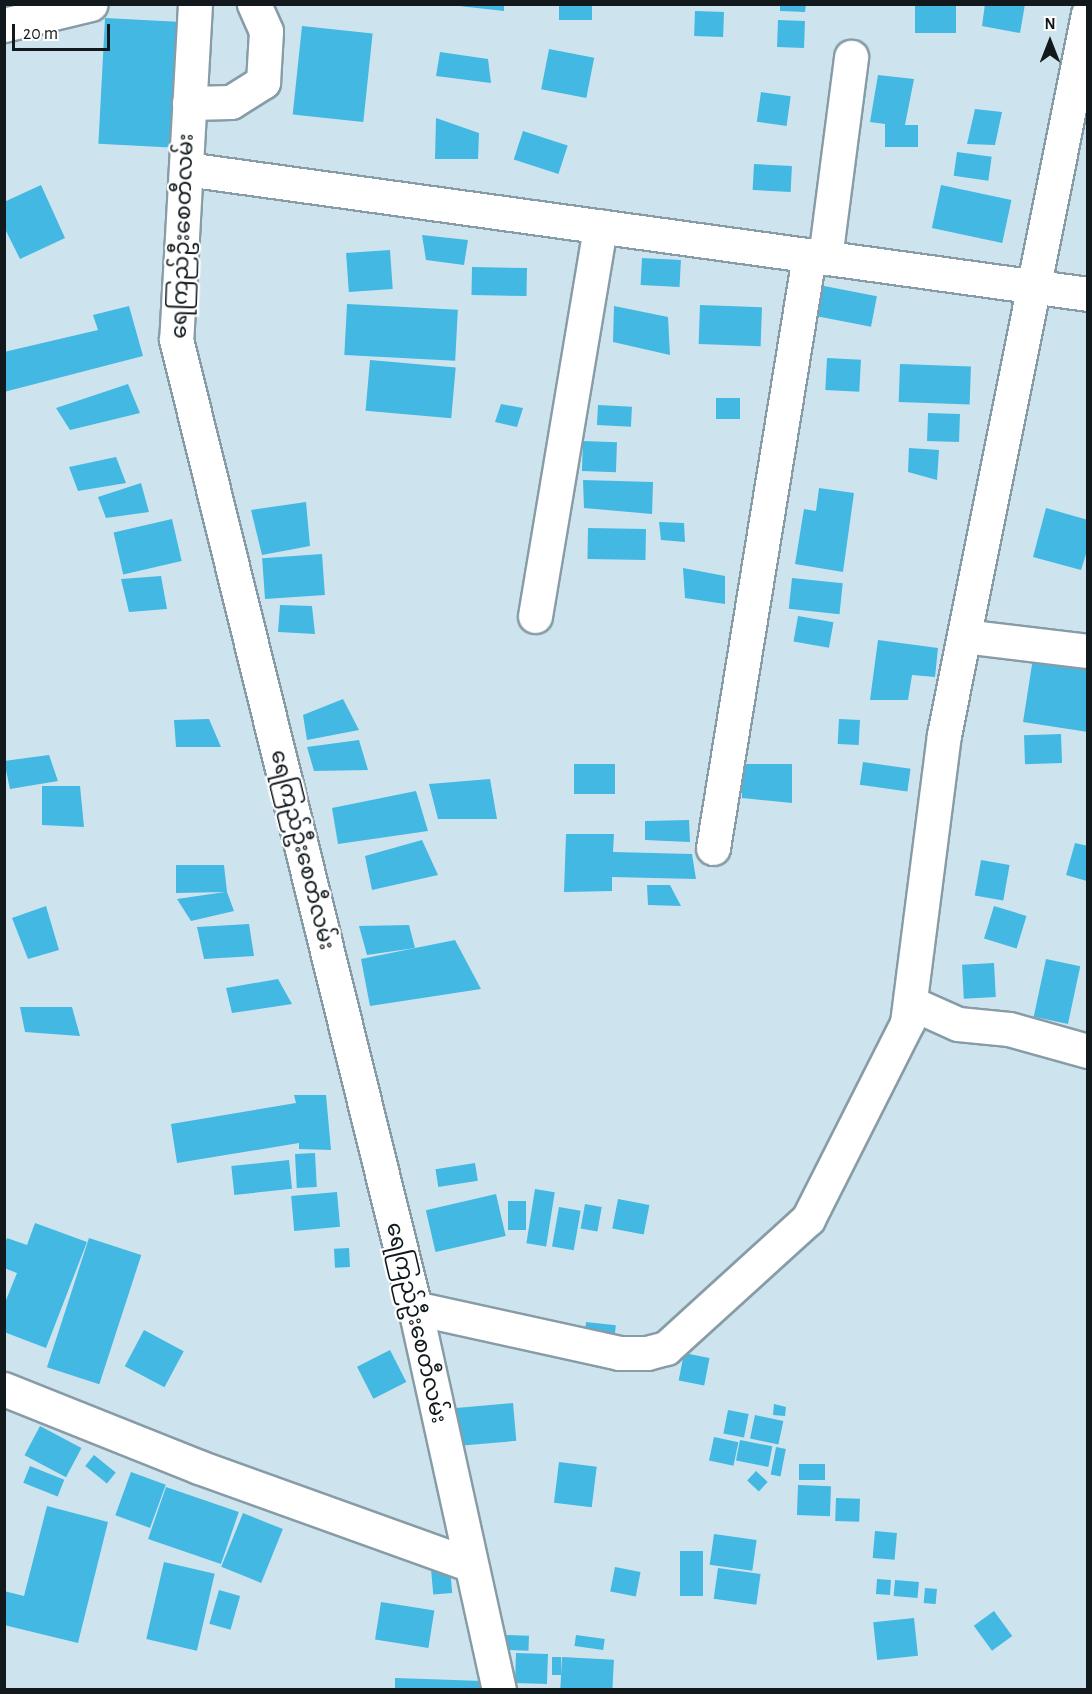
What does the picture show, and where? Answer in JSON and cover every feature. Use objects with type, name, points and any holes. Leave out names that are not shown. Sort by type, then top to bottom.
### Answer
[{"type":"street","points":[[4,25],[91,4]]},
{"type":"street","name":"ရေကြည်ဦးစေတီလမ်း","points":[[195,4],[176,339],[415,1308],[469,1564],[499,1689]]},
{"type":"street","points":[[189,103],[231,102],[263,82],[266,31],[254,4]]},
{"type":"street","points":[[415,1308],[619,1353],[647,1353],[666,1348],[807,1219],[907,1023],[944,735],[1088,14]]},
{"type":"street","points":[[713,848],[851,57]]},
{"type":"street","points":[[186,169],[1088,294]]},
{"type":"street","points":[[536,616],[600,226]]},
{"type":"street","points":[[964,636],[1088,651]]},
{"type":"street","points":[[911,1003],[958,1024],[1009,1029],[1088,1050]]},
{"type":"street","points":[[4,1389],[199,1467],[469,1564]]},
{"type":"building","points":[[441,4],[504,4],[504,11]]},
{"type":"building","points":[[559,4],[592,4],[592,20],[559,20]]},
{"type":"building","points":[[780,4],[806,4],[805,12],[780,11]]},
{"type":"building","points":[[915,4],[956,4],[956,33],[915,33]]},
{"type":"building","points":[[985,4],[1025,4],[1020,33],[982,26]]},
{"type":"building","points":[[695,11],[724,12],[723,37],[694,36]]},
{"type":"building","points":[[105,18],[182,22],[175,148],[98,144]]},
{"type":"building","points":[[778,20],[805,21],[804,48],[777,47]]},
{"type":"building","points":[[302,26],[373,33],[363,122],[293,115]]},
{"type":"building","points":[[549,49],[594,58],[586,98],[541,89]]},
{"type":"building","points":[[440,52],[488,59],[491,83],[436,76]]},
{"type":"building","points":[[878,75],[914,79],[905,125],[918,125],[918,147],[885,147],[885,124],[870,122]]},
{"type":"building","points":[[761,92],[791,96],[787,126],[757,122]]},
{"type":"building","points":[[975,109],[1002,112],[995,145],[967,144]]},
{"type":"building","points":[[436,118],[479,133],[478,159],[435,159]]},
{"type":"building","points":[[523,131],[568,146],[558,174],[514,160]]},
{"type":"building","points":[[957,152],[992,157],[988,181],[954,176]]},
{"type":"building","points":[[754,164],[792,166],[791,192],[753,190]]},
{"type":"building","points":[[41,185],[65,238],[20,259],[4,227],[4,202]]},
{"type":"building","points":[[941,185],[1011,200],[1002,243],[932,228]]},
{"type":"building","points":[[422,235],[468,240],[464,265],[426,260]]},
{"type":"building","points":[[390,250],[393,289],[349,292],[346,253]]},
{"type":"building","points":[[642,258],[681,260],[680,287],[641,285]]},
{"type":"building","points":[[472,267],[527,268],[527,296],[472,295]]},
{"type":"building","points":[[819,285],[877,296],[871,327],[813,315]]},
{"type":"building","points":[[347,304],[458,310],[455,361],[344,355]]},
{"type":"building","points":[[700,305],[762,307],[761,346],[699,344]]},
{"type":"building","points":[[129,306],[143,356],[4,392],[4,352],[98,330],[93,315]]},
{"type":"building","points":[[614,306],[668,317],[670,355],[613,342]]},
{"type":"building","points":[[827,358],[861,360],[859,392],[825,390]]},
{"type":"building","points":[[370,360],[456,367],[451,418],[366,411]]},
{"type":"building","points":[[900,364],[971,366],[970,404],[899,402]]},
{"type":"building","points":[[128,384],[140,413],[70,430],[56,408]]},
{"type":"building","points":[[716,398],[740,398],[740,419],[716,419]]},
{"type":"building","points":[[501,404],[523,408],[517,427],[495,422]]},
{"type":"building","points":[[598,405],[632,407],[631,427],[597,425]]},
{"type":"building","points":[[928,413],[960,414],[959,442],[927,441]]},
{"type":"building","points":[[583,441],[617,442],[616,472],[582,471]]},
{"type":"building","points":[[909,448],[939,450],[937,480],[908,472]]},
{"type":"building","points":[[116,457],[126,483],[78,491],[69,467]]},
{"type":"building","points":[[583,480],[653,482],[652,514],[584,508]]},
{"type":"building","points":[[141,483],[149,512],[106,518],[98,497]]},
{"type":"building","points":[[819,488],[854,493],[843,572],[795,564],[804,509],[816,511]]},
{"type":"building","points":[[306,502],[310,546],[262,555],[251,510]]},
{"type":"building","points":[[1046,508],[1088,520],[1088,548],[1081,570],[1033,557]]},
{"type":"building","points":[[172,519],[182,561],[123,574],[114,532]]},
{"type":"building","points":[[659,522],[684,523],[685,542],[661,540]]},
{"type":"building","points":[[588,528],[646,529],[645,560],[587,559]]},
{"type":"building","points":[[322,554],[325,595],[265,599],[262,558]]},
{"type":"building","points":[[683,568],[725,576],[725,604],[685,598]]},
{"type":"building","points":[[161,576],[167,609],[129,612],[121,579]]},
{"type":"building","points":[[792,578],[843,583],[839,614],[789,609]]},
{"type":"building","points":[[280,605],[312,606],[315,634],[278,632]]},
{"type":"building","points":[[798,616],[833,622],[829,648],[793,642]]},
{"type":"building","points":[[878,640],[938,648],[935,677],[912,675],[908,700],[870,700]]},
{"type":"building","points":[[1033,658],[1088,667],[1088,732],[1023,722]]},
{"type":"building","points":[[343,699],[359,730],[307,740],[303,715]]},
{"type":"building","points":[[209,719],[221,747],[176,747],[174,720]]},
{"type":"building","points":[[839,719],[860,720],[859,745],[838,744]]},
{"type":"building","points":[[1061,734],[1062,763],[1025,764],[1024,735]]},
{"type":"building","points":[[359,740],[368,770],[314,771],[307,747]]},
{"type":"building","points":[[49,755],[58,781],[10,789],[4,761]]},
{"type":"building","points":[[863,762],[911,769],[907,791],[860,785]]},
{"type":"building","points":[[574,764],[615,764],[615,794],[574,794]]},
{"type":"building","points":[[741,764],[792,764],[792,803],[742,798]]},
{"type":"building","points":[[490,779],[497,819],[438,819],[429,784]]},
{"type":"building","points":[[42,786],[80,786],[84,827],[42,825]]},
{"type":"building","points":[[416,791],[428,831],[338,844],[332,808]]},
{"type":"building","points":[[689,820],[690,842],[645,840],[645,821]]},
{"type":"building","points":[[566,834],[614,834],[613,852],[692,854],[696,879],[612,877],[612,891],[564,892]]},
{"type":"building","points":[[422,840],[438,875],[372,890],[365,856]]},
{"type":"building","points":[[1075,843],[1088,846],[1087,881],[1066,875]]},
{"type":"building","points":[[981,860],[1010,865],[1003,900],[975,895]]},
{"type":"building","points":[[176,865],[224,865],[227,892],[234,911],[191,921],[177,899],[225,892],[176,893]]},
{"type":"building","points":[[647,885],[670,885],[681,906],[648,905]]},
{"type":"building","points":[[46,906],[59,950],[28,959],[12,918]]},
{"type":"building","points":[[994,906],[1027,916],[1017,948],[984,939]]},
{"type":"building","points":[[249,924],[254,956],[204,959],[197,927]]},
{"type":"building","points":[[409,925],[415,948],[367,955],[359,926]]},
{"type":"building","points":[[455,940],[481,989],[370,1006],[361,959]]},
{"type":"building","points":[[1046,959],[1080,966],[1068,1024],[1034,1017]]},
{"type":"building","points":[[994,963],[996,997],[964,999],[962,965]]},
{"type":"building","points":[[278,979],[292,1004],[232,1013],[226,988]]},
{"type":"building","points":[[20,1007],[72,1007],[80,1036],[25,1032]]},
{"type":"building","points":[[294,1095],[326,1095],[331,1150],[299,1149],[299,1143],[177,1163],[171,1124],[296,1103]]},
{"type":"building","points":[[315,1153],[317,1187],[297,1188],[295,1154]]},
{"type":"building","points":[[289,1160],[292,1189],[234,1195],[231,1166]]},
{"type":"building","points":[[475,1163],[478,1181],[438,1187],[435,1169]]},
{"type":"building","points":[[535,1189],[555,1192],[546,1246],[526,1243]]},
{"type":"building","points":[[337,1192],[340,1227],[294,1231],[291,1196]]},
{"type":"building","points":[[496,1194],[506,1236],[436,1252],[426,1210]]},
{"type":"building","points":[[618,1199],[649,1205],[644,1235],[612,1228]]},
{"type":"building","points":[[508,1201],[526,1201],[526,1230],[508,1230]]},
{"type":"building","points":[[585,1204],[602,1207],[597,1232],[581,1229]]},
{"type":"building","points":[[559,1207],[581,1211],[574,1250],[552,1246]]},
{"type":"building","points":[[35,1223],[87,1242],[46,1348],[4,1332],[4,1305],[17,1273],[4,1268],[4,1246],[7,1238],[27,1245]]},
{"type":"building","points":[[89,1238],[141,1255],[99,1384],[47,1367]]},
{"type":"building","points":[[349,1248],[350,1267],[335,1268],[334,1249]]},
{"type":"building","points":[[586,1322],[616,1325],[613,1350],[583,1347]]},
{"type":"building","points":[[144,1330],[184,1351],[164,1387],[125,1366]]},
{"type":"building","points":[[390,1350],[406,1382],[373,1399],[357,1367]]},
{"type":"building","points":[[684,1353],[710,1358],[704,1385],[679,1380]]},
{"type":"building","points":[[513,1403],[516,1441],[460,1446],[456,1408]]},
{"type":"building","points":[[774,1404],[786,1407],[785,1416],[773,1415]]},
{"type":"building","points":[[728,1410],[749,1414],[744,1438],[723,1434]]},
{"type":"building","points":[[755,1415],[783,1421],[778,1445],[750,1438]]},
{"type":"building","points":[[40,1426],[81,1448],[66,1477],[25,1455]]},
{"type":"building","points":[[714,1437],[738,1442],[733,1466],[709,1460]]},
{"type":"building","points":[[740,1440],[772,1446],[768,1467],[736,1461]]},
{"type":"building","points":[[776,1447],[786,1449],[780,1476],[771,1474]]},
{"type":"building","points":[[94,1455],[116,1473],[107,1484],[85,1466]]},
{"type":"building","points":[[559,1462],[597,1467],[592,1507],[554,1503]]},
{"type":"building","points":[[799,1464],[825,1464],[825,1480],[799,1480]]},
{"type":"building","points":[[30,1466],[64,1480],[58,1497],[23,1483]]},
{"type":"building","points":[[756,1471],[768,1482],[759,1491],[747,1481]]},
{"type":"building","points":[[131,1472],[166,1485],[150,1528],[115,1515]]},
{"type":"building","points":[[798,1485],[831,1486],[830,1516],[797,1515]]},
{"type":"building","points":[[166,1487],[239,1512],[221,1564],[148,1539]]},
{"type":"building","points":[[836,1498],[860,1499],[859,1522],[835,1521]]},
{"type":"building","points":[[47,1506],[108,1522],[78,1643],[4,1625],[4,1591],[24,1596]]},
{"type":"building","points":[[243,1513],[283,1529],[261,1583],[221,1567]]},
{"type":"building","points":[[875,1531],[897,1533],[895,1560],[873,1558]]},
{"type":"building","points":[[714,1534],[757,1540],[752,1571],[710,1565]]},
{"type":"building","points":[[680,1551],[703,1551],[703,1596],[680,1596]]},
{"type":"building","points":[[164,1562],[215,1574],[197,1651],[146,1639]]},
{"type":"building","points":[[615,1567],[641,1572],[636,1597],[610,1592]]},
{"type":"building","points":[[450,1568],[452,1593],[433,1595],[431,1570]]},
{"type":"building","points":[[718,1568],[761,1574],[756,1605],[714,1599]]},
{"type":"building","points":[[877,1579],[891,1580],[890,1595],[876,1594]]},
{"type":"building","points":[[895,1580],[919,1582],[918,1598],[894,1596]]},
{"type":"building","points":[[925,1588],[937,1589],[936,1604],[924,1603]]},
{"type":"building","points":[[219,1590],[240,1596],[231,1630],[209,1624]]},
{"type":"building","points":[[381,1602],[434,1610],[428,1648],[375,1640]]},
{"type":"building","points":[[994,1611],[1012,1636],[992,1651],[974,1626]]},
{"type":"building","points":[[914,1618],[918,1656],[877,1660],[873,1622]]},
{"type":"building","points":[[506,1635],[529,1636],[528,1651],[505,1650]]},
{"type":"building","points":[[576,1635],[605,1639],[603,1650],[574,1646]]},
{"type":"building","points":[[516,1653],[548,1654],[547,1684],[515,1683]]},
{"type":"building","points":[[552,1657],[561,1657],[561,1675],[552,1675]]},
{"type":"building","points":[[562,1657],[614,1660],[612,1690],[560,1690]]},
{"type":"building","points":[[395,1678],[483,1681],[483,1690],[395,1690]]}]
